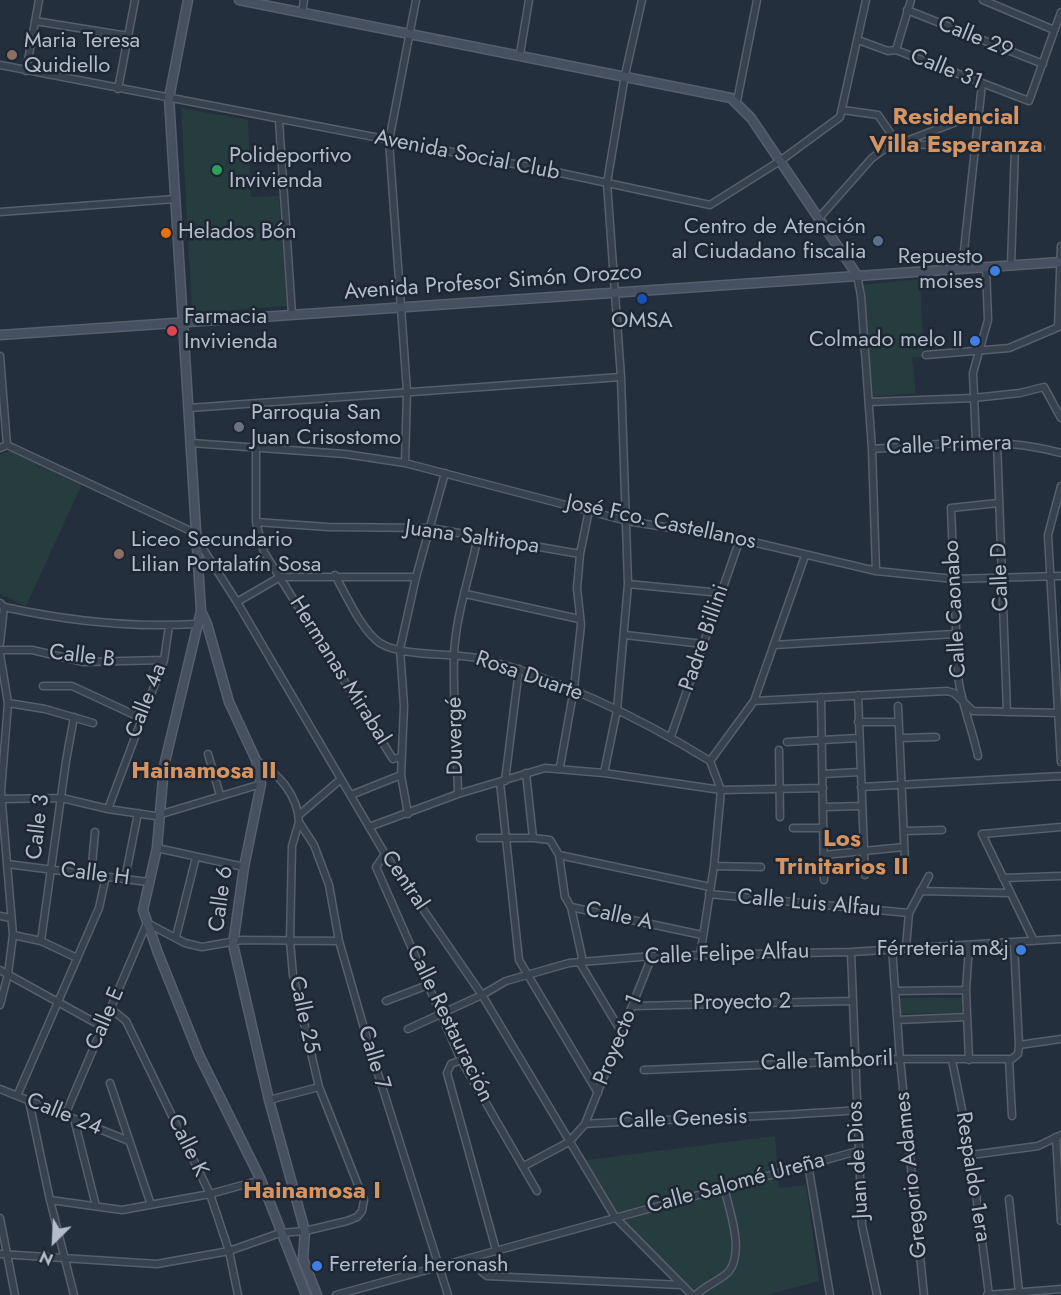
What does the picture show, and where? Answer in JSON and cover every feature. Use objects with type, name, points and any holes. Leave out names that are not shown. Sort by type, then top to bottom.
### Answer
[{"type":"street","points":[[26,71],[39,0]]},
{"type":"street","points":[[118,88],[135,0]]},
{"type":"street","points":[[188,0],[169,98],[201,611],[196,624],[181,704],[164,766],[156,848],[143,910],[199,1055],[261,1180],[306,1295]]},
{"type":"street","points":[[239,0],[725,95],[737,101],[752,118],[857,275],[869,402],[876,571]]},
{"type":"street","points":[[302,13],[304,0]]},
{"type":"street","points":[[405,463],[407,391],[399,306],[389,141],[416,0]]},
{"type":"street","points":[[520,54],[529,0]]},
{"type":"street","points":[[604,773],[617,710],[628,584],[621,377],[607,183],[625,75],[642,0]]},
{"type":"street","points":[[737,101],[757,0]]},
{"type":"street","points":[[866,0],[843,110],[878,115],[898,144]]},
{"type":"street","points":[[896,50],[910,0]]},
{"type":"street","points":[[983,0],[1054,30]]},
{"type":"street","name":"Calle 29","points":[[907,10],[1043,64]]},
{"type":"street","points":[[1043,64],[1061,12]]},
{"type":"street","points":[[35,21],[128,36]]},
{"type":"street","name":"Calle 31","points":[[858,40],[888,51],[896,50],[1029,101],[1043,64]]},
{"type":"street","name":"Avenida Social Club","points":[[0,65],[710,205],[780,161],[834,123],[843,110]]},
{"type":"street","points":[[962,269],[982,84]]},
{"type":"street","points":[[819,218],[872,158],[898,144],[977,114]]},
{"type":"street","points":[[279,121],[292,314]]},
{"type":"street","points":[[898,144],[1041,148]]},
{"type":"street","points":[[1011,266],[1015,147]]},
{"type":"street","points":[[0,212],[175,199]]},
{"type":"street","points":[[926,355],[1018,346],[1060,327],[1061,246]]},
{"type":"street","name":"Avenida Profesor Simón Orozco","points":[[0,335],[1060,262]]},
{"type":"street","points":[[976,442],[973,373],[988,320],[986,267]]},
{"type":"street","points":[[0,356],[7,445]]},
{"type":"street","points":[[189,408],[621,377]]},
{"type":"street","points":[[869,402],[973,398],[1020,393],[1044,387],[1061,418]]},
{"type":"street","name":"José Fco. Castellanos","points":[[191,442],[345,453],[405,463],[627,521],[740,539],[876,571],[954,579],[1061,576]]},
{"type":"street","name":"Calle Primera","points":[[872,449],[997,442],[1028,444],[1061,453]]},
{"type":"street","name":"Calle D","points":[[997,442],[1006,712]]},
{"type":"street","points":[[0,448],[7,445],[197,538]]},
{"type":"street","name":"Hermanas Mirabal","points":[[256,446],[256,522],[264,552],[393,759],[401,757]]},
{"type":"street","points":[[408,814],[401,775],[404,706],[400,649],[416,577],[445,473]]},
{"type":"street","points":[[1061,486],[1048,535],[1057,619],[1061,762]]},
{"type":"street","name":"Calle Caonabo","points":[[978,756],[969,716],[962,703],[954,634],[951,507],[998,503]]},
{"type":"street","points":[[560,767],[574,688],[579,619],[580,554],[589,510]]},
{"type":"street","name":"Juana Saltitopa","points":[[256,522],[430,528],[580,554]]},
{"type":"street","name":"Duvergé","points":[[458,794],[454,656],[460,608],[466,594],[478,536]]},
{"type":"street","name":"Central","points":[[197,538],[385,854],[482,995],[615,1217],[692,1295]]},
{"type":"street","name":"Padre Billini","points":[[670,736],[740,539]]},
{"type":"street","points":[[699,956],[714,866],[721,790],[710,761],[754,701],[805,556]]},
{"type":"street","points":[[237,602],[280,577],[335,575],[416,577]]},
{"type":"street","name":"Rosa Duarte","points":[[335,575],[372,636],[388,647],[482,658],[574,688],[670,736],[710,761]]},
{"type":"street","points":[[628,584],[721,593]]},
{"type":"street","points":[[466,594],[579,619]]},
{"type":"street","points":[[0,643],[2,605],[46,616],[125,626],[196,624]]},
{"type":"street","name":"Calle 6","points":[[201,611],[207,624],[229,702],[256,760],[261,784],[244,867],[233,944],[269,1100],[304,1231]]},
{"type":"street","name":"Calle 4a","points":[[108,809],[164,660],[169,626]]},
{"type":"street","points":[[625,634],[703,644]]},
{"type":"street","points":[[774,645],[954,634]]},
{"type":"street","name":"Calle B","points":[[0,652],[32,650],[84,662],[164,660]]},
{"type":"street","points":[[0,652],[8,703],[1,784],[2,827],[13,935],[8,974],[0,1005]]},
{"type":"street","points":[[519,669],[502,781],[505,837],[519,960],[598,1093]]},
{"type":"street","points":[[43,686],[72,686],[141,718]]},
{"type":"street","points":[[754,701],[950,691],[973,711],[1060,713]]},
{"type":"street","points":[[858,695],[860,806],[865,875]]},
{"type":"street","points":[[820,697],[824,880]]},
{"type":"street","points":[[8,703],[93,723]]},
{"type":"street","points":[[898,706],[905,862]]},
{"type":"street","name":"Calle 3","points":[[41,941],[75,717]]},
{"type":"street","points":[[858,722],[899,722]]},
{"type":"street","points":[[900,738],[936,737]]},
{"type":"street","points":[[787,742],[858,738]]},
{"type":"street","points":[[779,750],[780,817]]},
{"type":"street","points":[[208,754],[220,795]]},
{"type":"street","name":"Calle 7","points":[[256,760],[283,780],[299,819],[314,845],[329,885],[339,941],[438,1269],[448,1295]]},
{"type":"street","points":[[369,827],[458,794],[526,773],[560,767],[721,790],[823,788]]},
{"type":"street","points":[[823,774],[859,772]]},
{"type":"street","points":[[526,773],[533,838]]},
{"type":"street","points":[[351,795],[401,775]]},
{"type":"street","points":[[861,787],[1061,776]]},
{"type":"street","points":[[299,819],[340,779]]},
{"type":"street","points":[[2,799],[62,798],[108,809],[158,814],[261,784]]},
{"type":"street","points":[[824,807],[860,806]]},
{"type":"street","points":[[125,879],[138,813]]},
{"type":"street","name":"Calle 25","points":[[299,819],[291,846],[290,941],[293,975],[319,1087],[364,1200],[362,1210],[357,1217],[304,1231]]},
{"type":"street","points":[[1034,941],[983,833],[1061,827]]},
{"type":"street","points":[[792,828],[824,828]]},
{"type":"street","points":[[904,831],[942,830]]},
{"type":"street","points":[[91,875],[95,832]]},
{"type":"street","points":[[480,838],[549,840],[559,855],[566,897],[571,907],[582,957],[580,963],[622,1033]]},
{"type":"street","points":[[824,855],[904,847]]},
{"type":"street","points":[[156,848],[244,867]]},
{"type":"street","name":"Calle Restauración","points":[[385,854],[376,867],[461,1060],[537,1191]]},
{"type":"street","name":"Calle Luis Alfau","points":[[559,855],[710,890],[909,913]]},
{"type":"street","points":[[176,937],[196,856]]},
{"type":"street","name":"Calle H","points":[[7,864],[148,882]]},
{"type":"street","points":[[714,866],[761,867]]},
{"type":"street","points":[[17,1096],[99,908],[106,876]]},
{"type":"street","points":[[906,947],[909,913],[929,876]]},
{"type":"street","points":[[1003,879],[1061,876]]},
{"type":"street","points":[[920,891],[1010,893]]},
{"type":"street","name":"Calle A","points":[[571,907],[702,935]]},
{"type":"street","points":[[0,916],[11,918]]},
{"type":"street","points":[[147,923],[185,943],[202,947],[233,944],[242,940],[339,941]]},
{"type":"street","name":"Calle E","points":[[65,1115],[147,923]]},
{"type":"street","points":[[13,935],[41,941],[77,958]]},
{"type":"street","name":"Calle Felipe Alfau","points":[[408,1029],[482,995],[506,981],[569,963],[652,957],[851,952],[1061,939]]},
{"type":"street","points":[[1012,1116],[1009,1059],[1018,1054],[1019,1046],[1014,943]]},
{"type":"street","points":[[969,946],[966,990],[969,1060]]},
{"type":"street","name":"Gregorio Adames","points":[[892,948],[900,1059],[924,1295]]},
{"type":"street","name":"Juan de Dios","points":[[851,952],[862,1225],[877,1295]]},
{"type":"street","name":"Proyecto 1","points":[[585,1124],[652,957]]},
{"type":"street","points":[[0,970],[103,1027]]},
{"type":"street","points":[[386,1000],[428,985]]},
{"type":"street","points":[[895,991],[966,990]]},
{"type":"street","name":"Proyecto 2","points":[[632,1006],[852,1001]]},
{"type":"street","name":"Calle K","points":[[110,1008],[126,1021],[210,1194],[229,1251],[238,1295]]},
{"type":"street","points":[[897,1020],[967,1017]]},
{"type":"street","points":[[1019,1046],[1061,1039]]},
{"type":"street","name":"Calle Tamboril","points":[[644,1070],[900,1059],[1009,1059]]},
{"type":"street","points":[[461,1060],[452,1064],[447,1073],[496,1250]]},
{"type":"street","name":"Respaldo 1era","points":[[952,1060],[971,1155],[988,1295]]},
{"type":"street","points":[[110,1083],[152,1205]]},
{"type":"street","points":[[269,1100],[319,1087]]},
{"type":"street","name":"Calle 24","points":[[0,1089],[129,1141]]},
{"type":"street","points":[[29,1101],[50,1200],[67,1259],[74,1295]]},
{"type":"street","name":"Calle Genesis","points":[[524,1166],[570,1142],[585,1124],[669,1118],[770,1118],[856,1110]]},
{"type":"street","points":[[74,1119],[96,1206]]},
{"type":"street","points":[[971,1155],[1038,1146],[1058,1136],[1061,1221]]},
{"type":"street","name":"Calle Salomé Ureña","points":[[336,1295],[438,1269],[496,1250],[858,1151]]},
{"type":"street","points":[[808,1164],[830,1295]]},
{"type":"street","points":[[50,1200],[122,1210],[210,1194],[261,1180]]},
{"type":"street","points":[[696,1295],[706,1285],[730,1270],[734,1260],[735,1245],[724,1187]]},
{"type":"street","points":[[1009,1198],[1019,1292]]},
{"type":"street","points":[[0,1221],[4,1254],[10,1269],[15,1295]]},
{"type":"street","points":[[4,1254],[157,1264],[229,1251],[280,1233],[304,1231],[303,1259],[317,1295]]},
{"type":"street","points":[[476,1257],[482,1272],[487,1276],[682,1285]]},
{"type":"street","points":[[0,1271],[10,1269]]},
{"type":"street","points":[[988,1295],[1061,1289]]},
{"type":"green space","points":[[181,108],[248,120],[251,197],[279,196],[287,306],[192,313]]},
{"type":"green space","points":[[920,279],[924,357],[912,358],[916,393],[869,397],[862,285]]},
{"type":"green space","points":[[9,451],[82,484],[26,606],[0,594],[0,455]]},
{"type":"green space","points":[[898,998],[962,998],[961,1013],[901,1014]]},
{"type":"green space","points":[[775,1136],[779,1188],[806,1185],[819,1281],[767,1295],[698,1295],[616,1214],[586,1160]]},
{"type":"place","name":"Maria Teresa Quidiello","points":[[12,55]]},
{"type":"place","name":"Polideportivo Invivienda","points":[[217,170]]},
{"type":"place","name":"Helados Bón","points":[[166,233]]},
{"type":"place","name":"Centro de Atención al Ciudadano fiscalia","points":[[878,241]]},
{"type":"place","name":"Repuesto moises","points":[[995,271]]},
{"type":"place","name":"OMSA","points":[[642,299]]},
{"type":"place","name":"Farmacia Invivienda","points":[[172,331]]},
{"type":"place","name":"Colmado melo II","points":[[975,341]]},
{"type":"place","name":"Parroquia San Juan Crisostomo","points":[[239,427]]},
{"type":"place","name":"Liceo Secundario Lilian Portalatín Sosa","points":[[119,554]]},
{"type":"place","name":"Férreteria m&j","points":[[1021,950]]},
{"type":"place","name":"Ferretería heronash","points":[[317,1266]]},
{"type":"district","name":"Residencial Villa Esperanza","points":[[956,132]]},
{"type":"district","name":"Hainamosa II","points":[[204,772]]},
{"type":"district","name":"Los Trinitarios II","points":[[842,854]]},
{"type":"district","name":"Hainamosa I","points":[[312,1192]]}]
